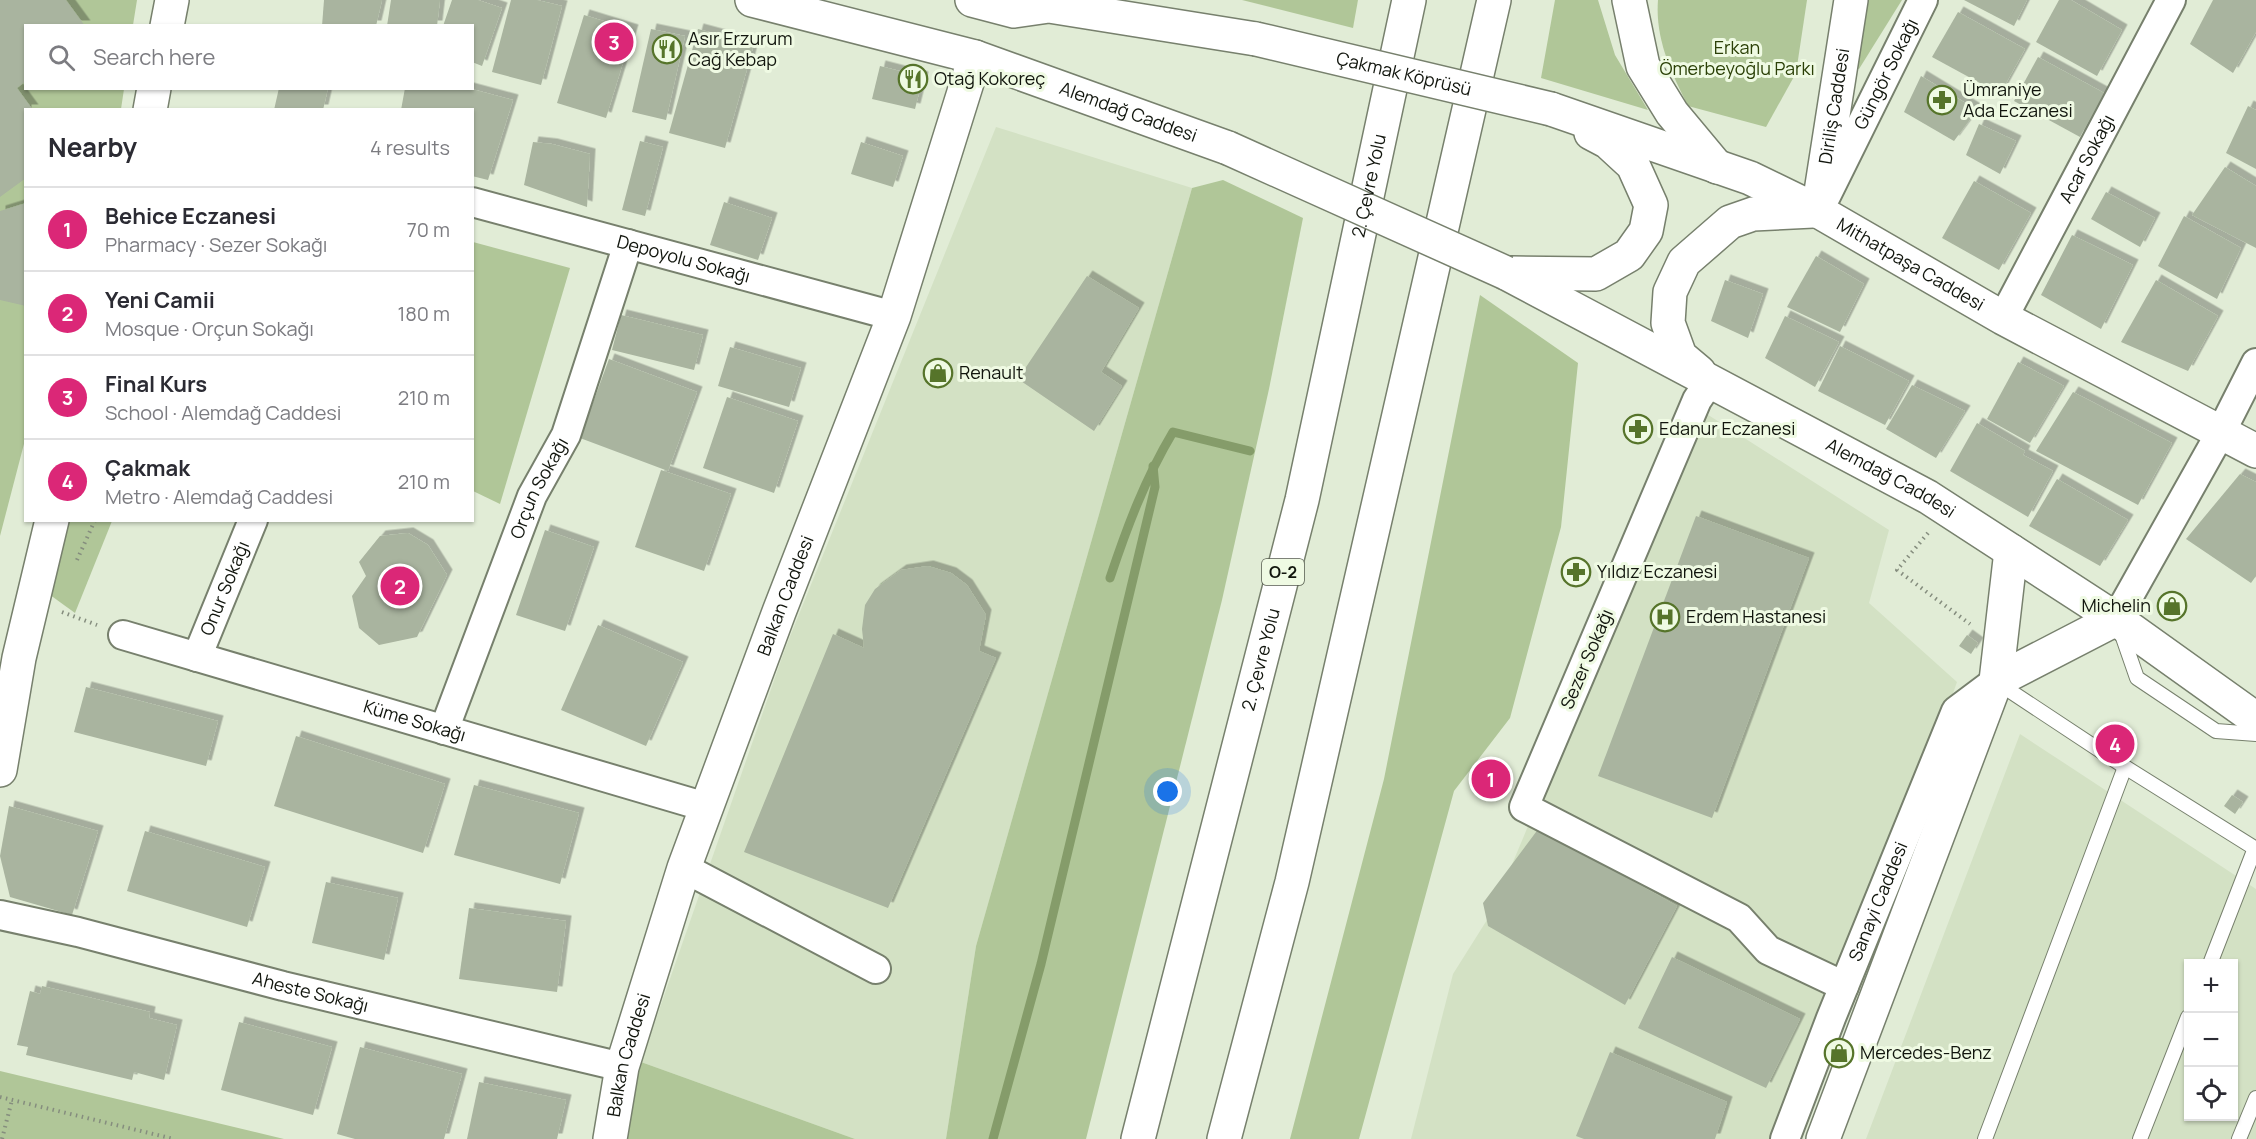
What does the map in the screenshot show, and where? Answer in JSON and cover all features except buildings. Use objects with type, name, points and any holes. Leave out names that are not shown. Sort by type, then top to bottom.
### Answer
[{"type":"main road","points":[[167,24],[172,0]]},
{"type":"main road","name":"Alemdağ Caddesi","points":[[752,0],[975,57],[1228,147],[1506,273],[1928,497],[2116,619],[2256,719]]},
{"type":"main road","points":[[972,0],[1014,11],[1048,3]]},
{"type":"main road","name":"2. Çevre Yolu","points":[[1138,1139],[1302,500],[1409,0]]},
{"type":"main road","points":[[1224,1139],[1292,882],[1494,0]]},
{"type":"main road","points":[[1629,0],[1643,66],[1672,113],[1717,166]]},
{"type":"main road","name":"Diriliş Caddesi","points":[[1818,211],[1851,0]]},
{"type":"main road","name":"Çakmak Köprüsü","points":[[1048,3],[1256,39],[1551,109]]},
{"type":"main road","name":"Balkan Caddesi","points":[[610,1139],[622,1067],[684,868],[779,612],[894,316],[975,57]]},
{"type":"main road","points":[[150,108],[154,90]]},
{"type":"main road","points":[[1506,273],[1596,274],[1629,255],[1646,231],[1650,205],[1633,165],[1608,142],[1551,109]]},
{"type":"main road","name":"Mithatpaşa Caddesi","points":[[1551,109],[1750,178],[1818,211],[2003,318],[2256,451]]},
{"type":"main road","points":[[1710,381],[1680,356],[1668,323],[1670,292],[1684,262],[1730,222],[1753,214],[1818,211]]},
{"type":"main road","points":[[0,767],[10,666],[51,522]]},
{"type":"main road","name":"Sanayi Caddesi","points":[[1823,1139],[1996,681],[2011,550]]},
{"type":"main road","name":"Sanayi Caddesi","points":[[1996,681],[2116,619]]},
{"type":"street","name":"Güngör Sokağı","points":[[1818,211],[1923,0]]},
{"type":"street","name":"Acar Sokağı","points":[[2003,318],[2171,0]]},
{"type":"street","name":"Depoyolu Sokağı","points":[[474,203],[894,316]]},
{"type":"street","name":"Orçun Sokağı","points":[[444,730],[532,496],[567,435],[628,244]]},
{"type":"street","points":[[2116,619],[2221,432],[2256,363]]},
{"type":"street","name":"Sezer Sokağı","points":[[1710,381],[1697,400],[1524,807],[1739,918],[1768,950],[1844,986]]},
{"type":"street","name":"Onur Sokağı","points":[[197,657],[252,522]]},
{"type":"street","name":"Küme Sokağı","points":[[123,635],[706,807]]},
{"type":"street","name":"Sanayi Caddesi","points":[[1785,1139],[1844,986],[1956,711],[1996,681]]},
{"type":"street","points":[[684,868],[876,969]]},
{"type":"street","name":"Aheste Sokağı","points":[[0,915],[78,932],[283,986],[622,1067]]},
{"type":"lane","points":[[2116,619],[2137,678],[2216,731],[2256,734]]},
{"type":"lane","points":[[1996,681],[2125,767],[2256,849],[2212,959]]},
{"type":"lane","points":[[1985,1139],[2125,767]]},
{"type":"lane","points":[[2140,1139],[2184,1027]]},
{"type":"lane","points":[[2240,1139],[2256,1098]]},
{"type":"path","points":[[1948,509],[1898,570],[1970,624]]},
{"type":"path","points":[[60,612],[123,635]]},
{"type":"path","points":[[0,1098],[174,1139]]},
{"type":"path","points":[[2,1139],[12,1100]]},
{"type":"shaded area","points":[[996,127],[1192,188],[976,946],[946,1139],[855,1139],[641,1062],[785,649]]},
{"type":"shaded area","points":[[1702,411],[1889,530],[1869,603],[1957,682],[1795,1139],[1411,1139],[1453,974],[1492,912]]},
{"type":"shaded area","points":[[2020,734],[2256,889],[2256,1139],[1866,1139]]},
{"type":"green space","points":[[0,0],[137,0],[133,24],[24,24],[24,90],[124,90],[121,108],[24,108],[24,444],[0,536]]},
{"type":"green space","points":[[1242,0],[1358,0],[1353,28]]},
{"type":"green space","points":[[1555,0],[1598,0],[1615,55],[1648,110],[1541,78]]},
{"type":"green space","name":"Erkan Ömerbeyoğlu Parkı","points":[[1658,0],[1807,0],[1796,73],[1766,127],[1688,106],[1670,68],[1662,42]]},
{"type":"green space","points":[[1858,0],[1902,0],[1859,69],[1843,62]]},
{"type":"green space","points":[[1223,180],[1303,218],[1269,389],[1222,600],[1086,1139],[946,1139],[976,946],[1192,188]]},
{"type":"green space","points":[[474,242],[570,268],[500,504],[474,491]]},
{"type":"green space","points":[[1480,295],[1578,363],[1561,527],[1510,718],[1454,791],[1359,1139],[1290,1139],[1384,779]]},
{"type":"green space","points":[[67,522],[112,522],[75,613],[46,592]]},
{"type":"green space","points":[[641,1062],[855,1139],[622,1139]]},
{"type":"green space","points":[[0,1071],[284,1139],[0,1139]]},
{"type":"waterway","points":[[1110,578],[1137,503],[1173,432],[1250,451]]},
{"type":"waterway","points":[[993,1139],[1041,964],[1155,487],[1153,466]]},
{"type":"place","name":"Final Kurs","points":[[614,42]]},
{"type":"place","name":"Asır Erzurum Cağ Kebap","points":[[667,49]]},
{"type":"place","name":"Otağ Kokoreç","points":[[913,79]]},
{"type":"place","name":"Ümraniye Ada Eczanesi","points":[[1942,100]]},
{"type":"place","name":"Renault","points":[[938,373]]},
{"type":"place","name":"Edanur Eczanesi","points":[[1638,429]]},
{"type":"place","name":"Yıldız Eczanesi","points":[[1576,572]]},
{"type":"place","name":"Yeni Camii","points":[[400,586]]},
{"type":"place","name":"Michelin","points":[[2172,606]]},
{"type":"place","name":"Erdem Hastanesi","points":[[1665,617]]},
{"type":"place","name":"Çakmak","points":[[2115,744]]},
{"type":"place","name":"Behice Eczanesi","points":[[1491,779]]},
{"type":"place","name":"Mercedes-Benz","points":[[1839,1053]]}]
